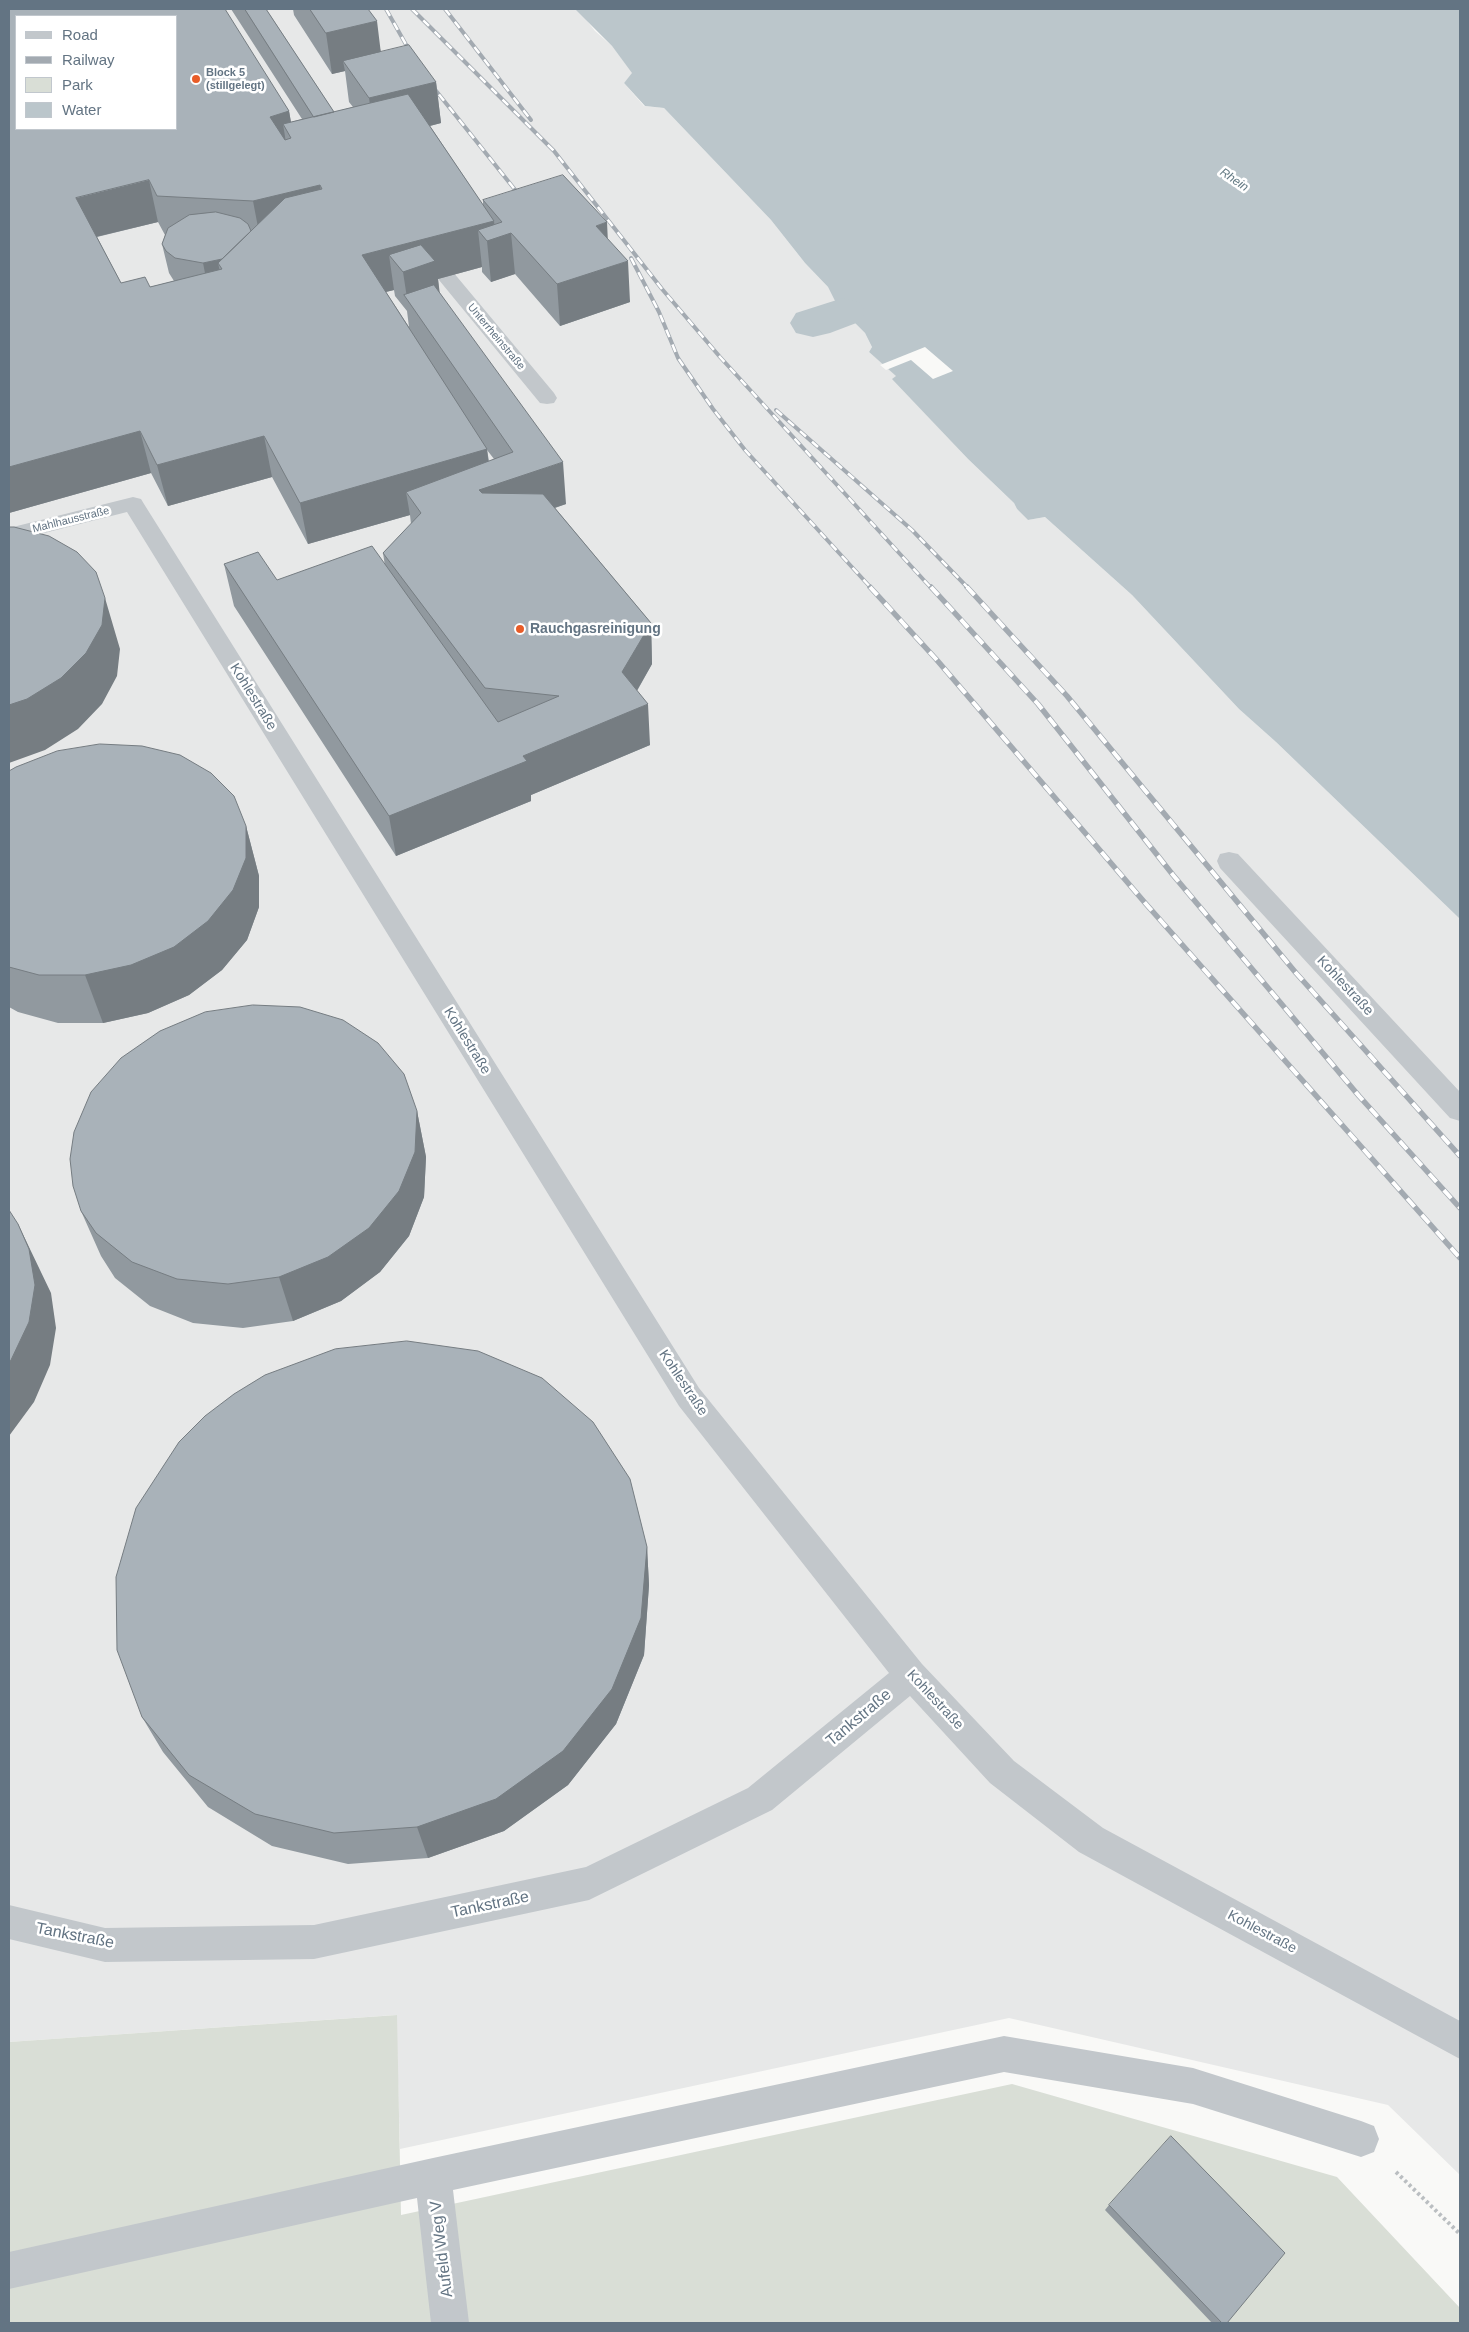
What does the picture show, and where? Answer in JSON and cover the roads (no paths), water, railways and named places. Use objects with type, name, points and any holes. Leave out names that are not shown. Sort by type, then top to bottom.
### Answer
[{"type":"lane","name":"Unterrheinstraße","points":[[446,276],[547,398]]},
{"type":"lane","name":"Mahlhausstraße","points":[[9,535],[132,504]]},
{"type":"lane","name":"Kohlestraße","points":[[132,504],[689,1397],[911,1675],[1002,1772],[1091,1840],[1435,2025],[1460,2042]]},
{"type":"lane","name":"Kohlestraße","points":[[1229,861],[1460,1110]]},
{"type":"lane","name":"Tankstraße","points":[[9,1922],[106,1945],[314,1942],[589,1883],[760,1799],[911,1675]]},
{"type":"lane","points":[[9,2271],[433,2176],[1004,2054],[1193,2086],[1361,2139]]},
{"type":"lane","name":"Aufeld Weg V","points":[[433,2176],[450,2323]]},
{"type":"water","name":"Rhein","points":[[575,9],[1460,9],[1460,919],[1276,742],[1239,709],[1132,595],[1045,517],[1028,520],[1014,503],[968,459],[892,379],[896,376],[869,352],[872,347],[865,333],[837,305],[828,287],[805,263],[771,220],[664,108],[645,106],[624,83],[632,73],[612,46]]},
{"type":"waterway","points":[[813,323],[843,312]]},
{"type":"railway","points":[[386,9],[413,57]]},
{"type":"railway","points":[[412,9],[554,151],[662,289],[720,357],[932,589]]},
{"type":"railway","points":[[445,9],[531,120]]},
{"type":"railway","points":[[429,82],[524,201]]},
{"type":"railway","points":[[631,258],[659,312],[678,358],[713,409],[745,450],[872,589]]},
{"type":"railway","points":[[776,410],[912,530],[969,589]]},
{"type":"railway","points":[[870,587],[936,659],[1146,904],[1460,1258]]},
{"type":"railway","points":[[931,587],[1038,704],[1173,875],[1359,1096],[1460,1208]]},
{"type":"railway","points":[[967,587],[1067,696],[1296,973],[1460,1156]]},
{"type":"place","name":"Block 5 (stillgelegt)","points":[[196,79]]},
{"type":"place","name":"Rauchgasreinigung","points":[[520,629]]}]
